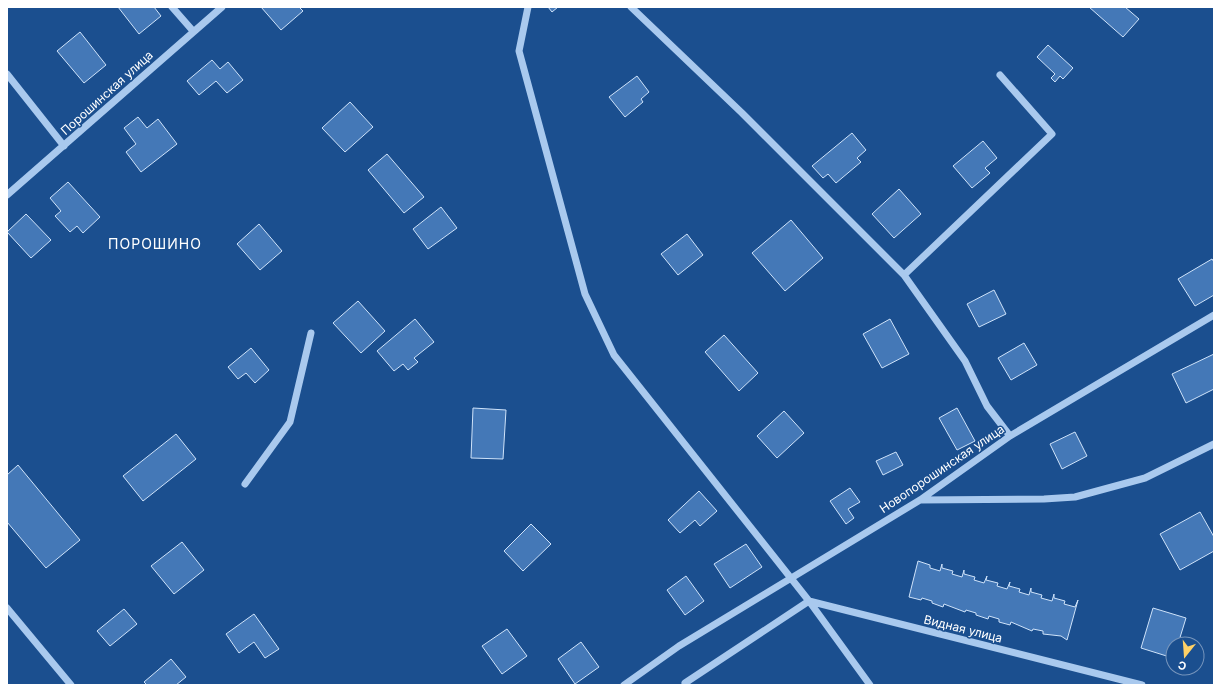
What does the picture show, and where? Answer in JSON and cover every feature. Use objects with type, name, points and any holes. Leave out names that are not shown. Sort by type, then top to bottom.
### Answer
[{"type":"street","points":[[172,7],[193,31]]},
{"type":"street","name":"Порошинская улица","points":[[7,195],[222,7]]},
{"type":"street","points":[[528,7],[519,51],[585,294],[614,355],[809,601],[870,685]]},
{"type":"street","points":[[631,7],[742,113],[904,275],[965,361],[987,406],[1010,436]]},
{"type":"street","points":[[7,74],[64,146]]},
{"type":"street","points":[[904,275],[1052,134],[1000,75]]},
{"type":"street","name":"Новопорошинская улица","points":[[624,685],[679,646],[920,500],[1010,436],[1214,315]]},
{"type":"street","points":[[245,484],[290,422],[311,333]]},
{"type":"street","points":[[920,500],[1044,499],[1075,497],[1145,478],[1214,444]]},
{"type":"street","points":[[687,685],[686,683],[809,601]]},
{"type":"street","name":"Видная улица","points":[[809,601],[1142,685]]},
{"type":"street","points":[[7,608],[71,685]]},
{"type":"building","points":[[118,7],[154,7],[161,16],[139,34]]},
{"type":"building","points":[[261,7],[299,7],[303,11],[281,30]]},
{"type":"building","points":[[548,7],[558,7],[552,12]]},
{"type":"building","points":[[1089,7],[1125,7],[1139,19],[1123,37]]},
{"type":"building","points":[[80,32],[106,65],[84,83],[57,51]]},
{"type":"building","points":[[1048,45],[1073,68],[1063,79],[1060,76],[1055,82],[1051,78],[1055,74],[1037,57]]},
{"type":"building","points":[[212,60],[220,69],[228,62],[243,80],[227,93],[216,81],[199,95],[187,81]]},
{"type":"building","points":[[637,76],[649,92],[641,99],[643,102],[625,117],[609,97]]},
{"type":"building","points":[[350,102],[373,127],[345,152],[322,128]]},
{"type":"building","points":[[138,117],[147,128],[158,119],[177,144],[141,172],[126,152],[136,144],[124,128]]},
{"type":"building","points":[[852,133],[866,150],[857,158],[861,162],[836,183],[828,174],[823,178],[812,166]]},
{"type":"building","points":[[983,141],[997,158],[985,168],[990,173],[972,188],[953,166]]},
{"type":"building","points":[[387,154],[424,197],[404,213],[368,170]]},
{"type":"building","points":[[68,182],[100,217],[83,233],[77,226],[70,232],[55,216],[61,211],[50,198]]},
{"type":"building","points":[[899,189],[921,214],[894,238],[872,214]]},
{"type":"building","points":[[441,207],[457,228],[428,249],[413,229]]},
{"type":"building","points":[[26,214],[51,240],[31,258],[7,232]]},
{"type":"building","points":[[791,220],[823,258],[785,291],[752,253]]},
{"type":"building","points":[[259,224],[282,251],[260,270],[237,244]]},
{"type":"building","points":[[687,234],[703,255],[678,275],[661,254]]},
{"type":"building","points":[[1212,259],[1214,262],[1214,295],[1195,306],[1178,279]]},
{"type":"building","points":[[994,290],[1006,314],[979,327],[967,304]]},
{"type":"building","points":[[358,301],[385,331],[361,353],[333,323]]},
{"type":"building","points":[[415,319],[434,342],[414,358],[418,362],[408,370],[403,364],[394,371],[377,351]]},
{"type":"building","points":[[890,319],[909,354],[882,368],[863,334]]},
{"type":"building","points":[[724,335],[758,373],[739,391],[705,352]]},
{"type":"building","points":[[1024,343],[1037,365],[1011,380],[998,358]]},
{"type":"building","points":[[251,348],[269,370],[255,383],[246,373],[238,379],[228,367]]},
{"type":"building","points":[[1214,354],[1214,389],[1186,403],[1172,374]]},
{"type":"building","points":[[473,408],[506,410],[503,459],[471,458]]},
{"type":"building","points":[[957,408],[975,441],[957,450],[939,418]]},
{"type":"building","points":[[784,411],[804,433],[777,458],[757,436]]},
{"type":"building","points":[[1075,432],[1087,456],[1062,469],[1050,444]]},
{"type":"building","points":[[176,434],[196,459],[143,501],[123,476]]},
{"type":"building","points":[[896,452],[903,465],[883,475],[876,461]]},
{"type":"building","points":[[18,465],[80,540],[46,568],[7,522],[7,475]]},
{"type":"building","points":[[850,488],[860,502],[848,509],[854,518],[846,524],[830,501]]},
{"type":"building","points":[[699,491],[717,511],[700,526],[695,520],[680,533],[668,520]]},
{"type":"building","points":[[1200,512],[1214,537],[1214,551],[1180,570],[1160,534]]},
{"type":"building","points":[[531,524],[551,544],[523,571],[504,551]]},
{"type":"building","points":[[182,542],[204,570],[174,594],[151,566]]},
{"type":"building","points":[[746,544],[762,567],[730,588],[714,564]]},
{"type":"building","points":[[918,561],[930,565],[930,568],[940,571],[942,564],[942,568],[953,571],[952,574],[962,577],[964,570],[964,574],[975,577],[974,580],[984,583],[987,576],[986,580],[998,583],[997,586],[1007,589],[1010,582],[1009,586],[1020,589],[1019,592],[1029,595],[1031,588],[1031,592],[1042,595],[1041,598],[1052,601],[1054,594],[1054,598],[1065,601],[1064,604],[1075,607],[1078,600],[1067,640],[1061,636],[1043,634],[1043,631],[1033,629],[1032,631],[1011,622],[1010,625],[999,622],[999,619],[989,616],[988,619],[966,610],[965,612],[944,604],[943,607],[922,598],[921,600],[909,597]]},
{"type":"building","points":[[686,576],[704,601],[685,615],[667,590]]},
{"type":"building","points":[[1153,608],[1186,618],[1180,636],[1165,636],[1165,656],[1141,648]]},
{"type":"building","points":[[124,609],[137,624],[110,646],[97,631]]},
{"type":"building","points":[[254,614],[279,649],[265,658],[254,642],[239,653],[226,634]]},
{"type":"building","points":[[507,629],[527,656],[502,674],[482,646]]},
{"type":"building","points":[[581,642],[599,667],[575,684],[558,659]]},
{"type":"building","points":[[171,659],[186,677],[176,685],[147,685],[144,682]]},
{"type":"district","name":"ПОРОШИНО","points":[[155,244]]}]
